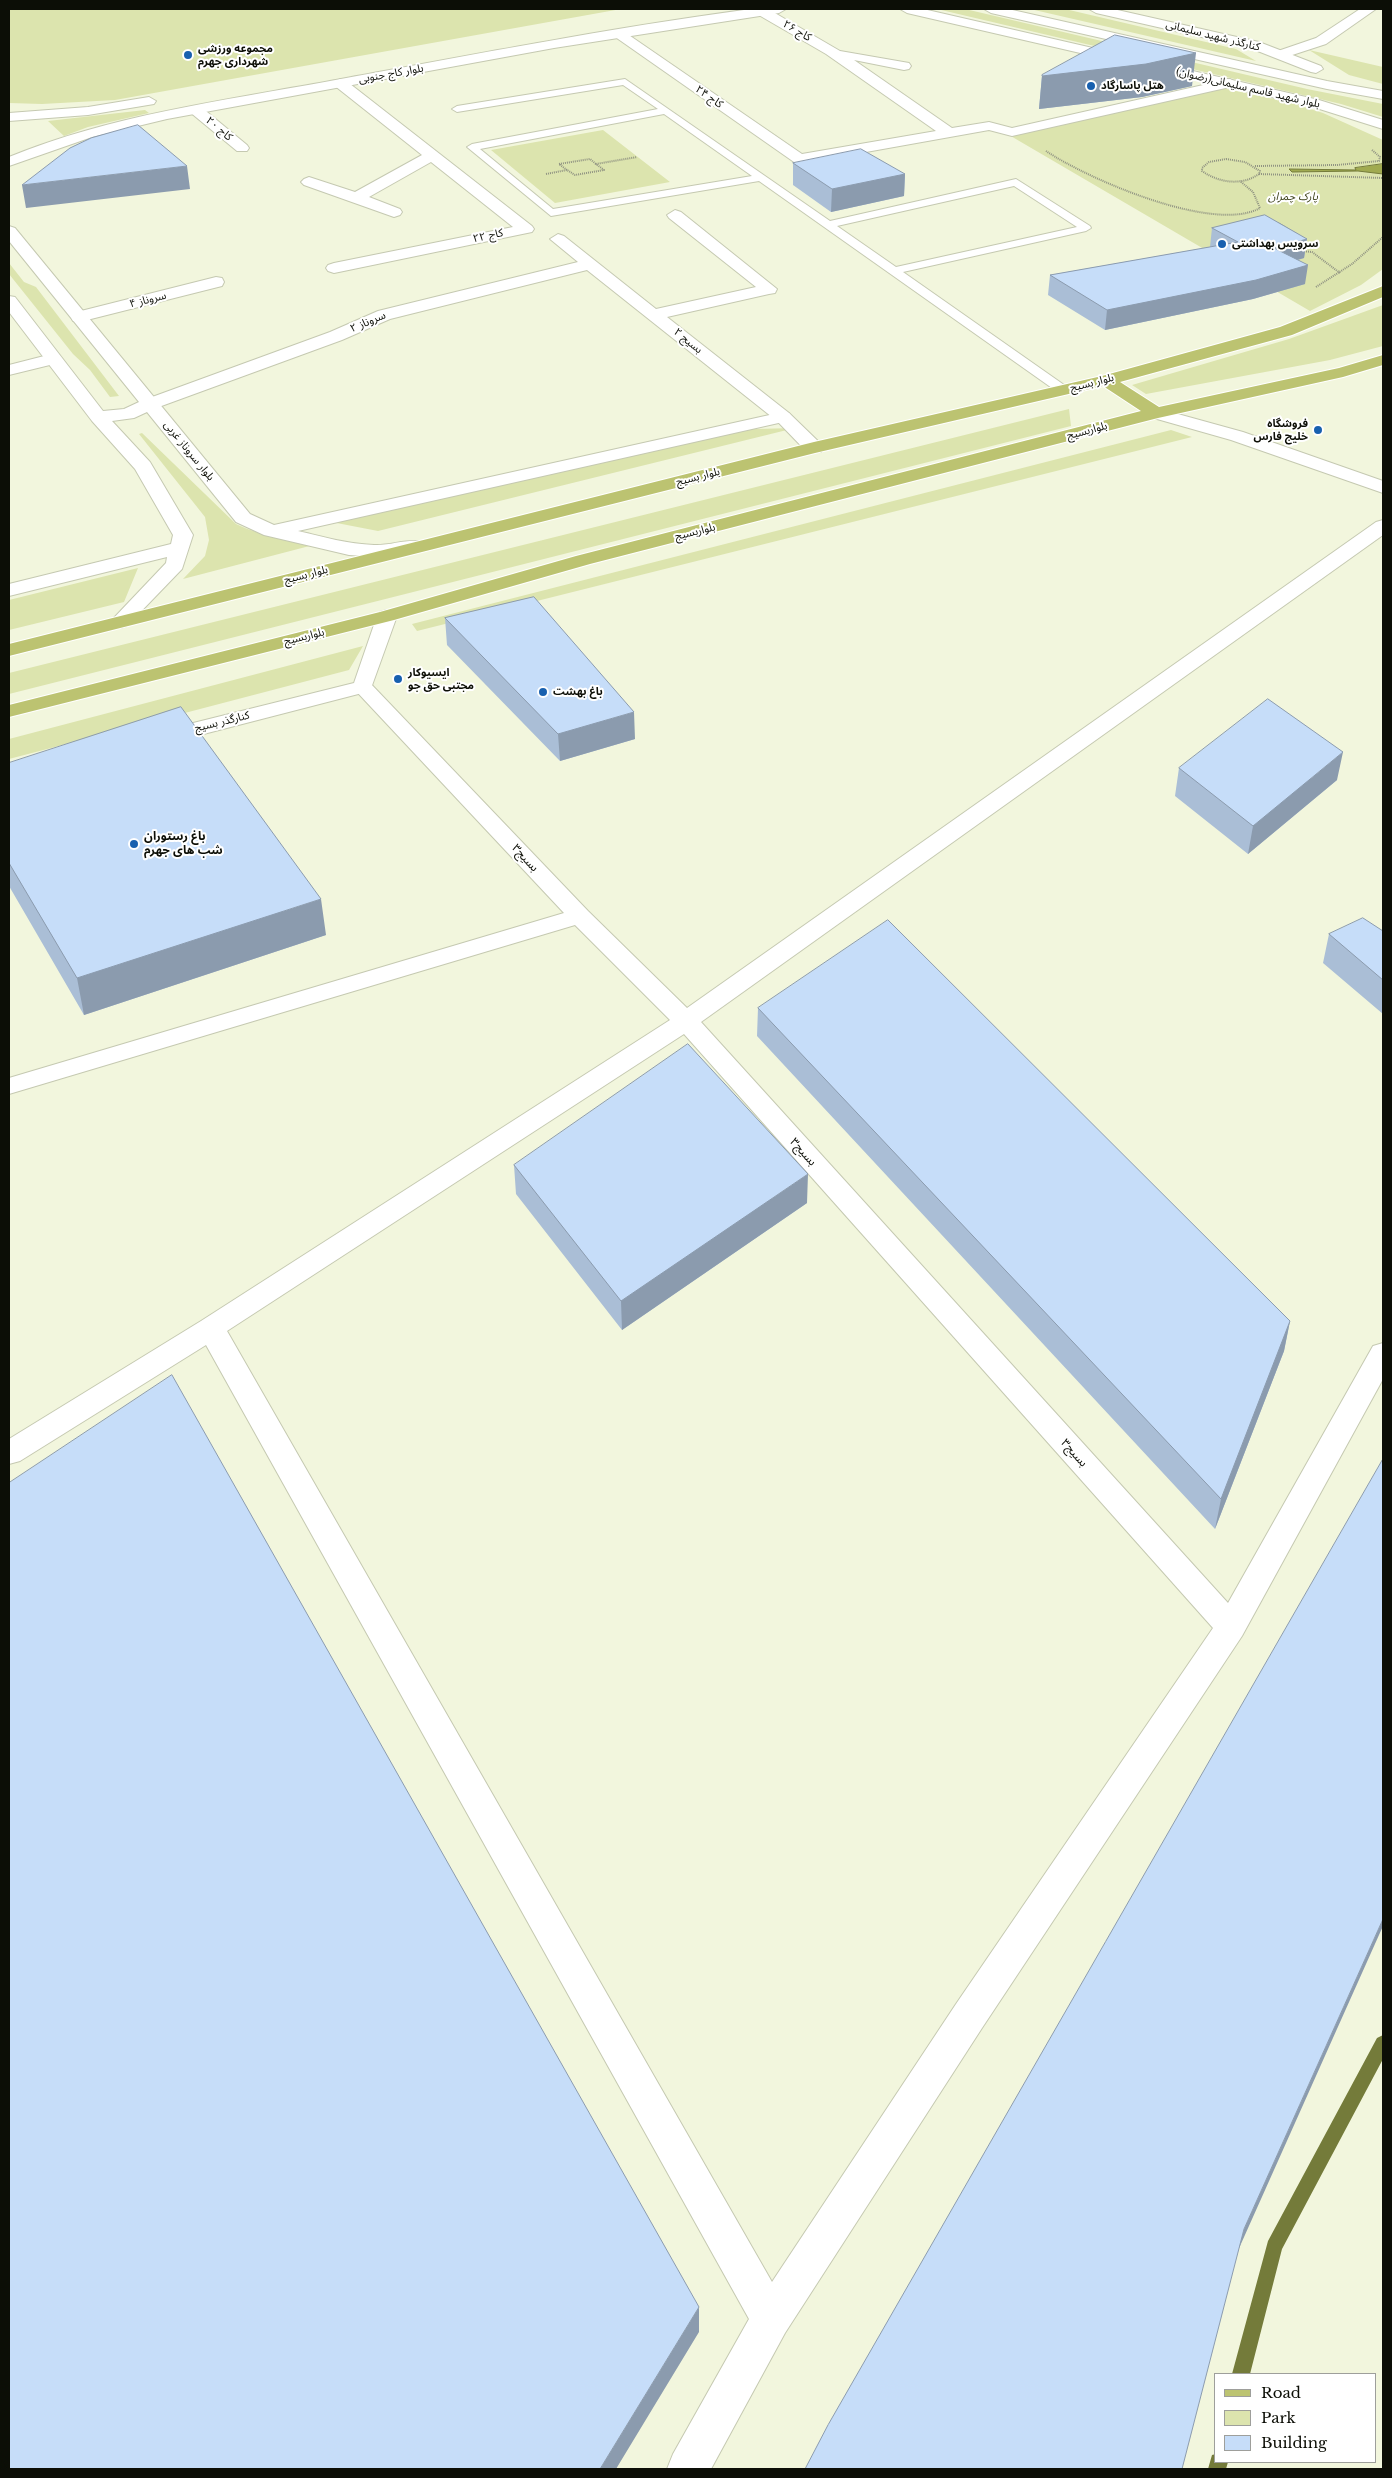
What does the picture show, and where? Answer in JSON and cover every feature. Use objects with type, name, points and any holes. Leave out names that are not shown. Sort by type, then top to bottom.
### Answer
[{"type":"main road","name":"بلوار بسیج","points":[[9,650],[814,448],[1106,380],[1286,331],[1383,291]]},
{"type":"main road","name":"بلواربسیج","points":[[9,711],[387,616],[583,560],[1156,413],[1343,372],[1383,360]]},
{"type":"main road","points":[[1343,372],[1383,372]]},
{"type":"main road","points":[[1106,380],[1156,413]]},
{"type":"street","points":[[693,9],[711,19]]},
{"type":"street","name":"بلوار کاج جنوبی","points":[[9,162],[55,143],[130,122],[618,34],[779,9]]},
{"type":"street","name":"بلوار شهید قاسم سلیمانی(رضوان)","points":[[907,9],[1314,103],[1383,126]]},
{"type":"street","name":"بلوار شهید قاسم سلیمانی(رضوان)","points":[[991,9],[1327,85],[1383,95]]},
{"type":"street","name":"کنارگذر شهید سلیمانی","points":[[1096,9],[1254,45],[1383,95]]},
{"type":"street","points":[[1280,55],[1321,41],[1369,9]]},
{"type":"street","points":[[940,16],[965,16],[974,10]]},
{"type":"street","name":"کاج ۲۶","points":[[762,11],[831,51]]},
{"type":"street","name":"بلوار کاج جنوبی","points":[[363,64],[595,25],[642,15]]},
{"type":"street","points":[[1017,34],[1010,28],[1018,23],[1047,21]]},
{"type":"street","name":"کاج ۲۴","points":[[618,34],[799,159],[950,133]]},
{"type":"street","points":[[831,51],[904,66]]},
{"type":"street","points":[[831,51],[950,133],[989,126],[1012,132],[1230,83]]},
{"type":"street","name":"کاج ۲۲","points":[[334,268],[526,229],[340,83]]},
{"type":"street","name":"کاج ۲۰","points":[[9,117],[88,111],[166,98],[191,110],[242,148]]},
{"type":"street","points":[[356,198],[432,155]]},
{"type":"street","points":[[309,182],[394,212]]},
{"type":"street","points":[[655,314],[770,289],[676,216]]},
{"type":"street","name":"بلوار سروناز غربی","points":[[11,237],[79,317],[243,518],[271,531],[349,549],[377,551],[436,543]]},
{"type":"street","name":"بسیج ۲","points":[[558,239],[783,417],[814,448]]},
{"type":"street","name":"سروناز ۲","points":[[98,417],[128,414],[150,404],[336,336],[384,315],[458,295],[592,264]]},
{"type":"street","name":"سروناز ۴","points":[[79,317],[216,282]]},
{"type":"street","points":[[12,311],[98,417],[143,466],[183,535],[174,565],[120,622]]},
{"type":"street","points":[[9,370],[52,359]]},
{"type":"street","points":[[1156,413],[1237,436],[1383,487]]},
{"type":"street","points":[[271,531],[783,417]]},
{"type":"street","points":[[9,1453],[211,1328],[686,1021],[1383,526]]},
{"type":"street","points":[[9,590],[179,548]]},
{"type":"street","points":[[363,687],[387,616]]},
{"type":"street","name":"بسیج۳","points":[[363,687],[580,916],[686,1021],[1231,1627]]},
{"type":"street","name":"کنارگذر بسیج","points":[[143,742],[363,687]]},
{"type":"street","points":[[9,1086],[580,916]]},
{"type":"street","points":[[211,1328],[771,2319]]},
{"type":"street","points":[[688,2469],[771,2319],[969,2016],[1231,1627],[1383,1353]]},
{"type":"lane","points":[[457,109],[625,82],[1063,390]]},
{"type":"lane","points":[[665,111],[472,148],[551,213],[762,178]]},
{"type":"lane","points":[[828,225],[1016,182],[1086,228],[893,271]]},
{"type":"path","points":[[1042,149],[1102,181],[1166,204],[1216,214],[1242,215],[1253,213],[1260,208],[1253,192],[1240,181]]},
{"type":"path","points":[[1371,149],[1380,157],[1379,161],[1337,166],[1255,166],[1245,162],[1226,160],[1209,162],[1202,168],[1202,171],[1212,178],[1240,181],[1256,178],[1259,174],[1383,178]]},
{"type":"path","points":[[597,164],[637,157]]},
{"type":"path","points":[[590,159],[597,164],[604,170],[575,176],[559,164],[590,159]]},
{"type":"path","points":[[1255,166],[1260,171],[1259,174]]},
{"type":"path","points":[[542,175],[568,170]]},
{"type":"path","points":[[1272,219],[1292,230],[1298,237]]},
{"type":"path","points":[[1311,290],[1340,273],[1368,252],[1383,237]]},
{"type":"path","points":[[1296,249],[1312,252],[1340,273]]},
{"type":"green space","name":"مجموعه ورزشی شهرداری جهرم","points":[[9,9],[621,9],[115,100],[42,104],[9,103]]},
{"type":"green space","points":[[937,9],[965,9],[1307,89],[1383,104],[1383,117],[1341,104]]},
{"type":"green space","points":[[1030,9],[1065,9],[1236,49],[1256,61]]},
{"type":"green space","points":[[1309,50],[1383,67],[1383,84],[1349,75]]},
{"type":"green space","name":"پارک چمران","points":[[1222,88],[1288,102],[1323,113],[1383,140],[1383,269],[1361,285],[1310,311],[1009,135]]},
{"type":"green space","points":[[145,110],[149,113],[88,127],[64,136],[48,121]]},
{"type":"green space","points":[[603,130],[670,182],[555,203],[491,150]]},
{"type":"green space","points":[[9,263],[24,282],[36,287],[119,396],[110,397],[90,370],[73,354],[9,274]]},
{"type":"green space","points":[[1383,305],[1383,346],[1330,360],[1146,394],[1132,385],[1289,339]]},
{"type":"green space","points":[[1069,409],[1071,426],[9,694],[9,673]]},
{"type":"green space","points":[[795,428],[378,531],[316,519],[715,430]]},
{"type":"green space","points":[[1171,430],[1192,437],[417,631],[412,624]]},
{"type":"green space","points":[[142,433],[236,524],[267,535],[321,543],[183,579],[205,556],[209,540],[205,517],[139,434]]},
{"type":"green space","points":[[138,568],[124,602],[9,630],[9,600]]},
{"type":"green space","points":[[363,646],[349,670],[9,759],[9,739]]},
{"type":"shaded area","points":[[1383,164],[1383,174],[1358,171],[1292,172],[1289,169],[1356,170],[1355,168]]},
{"type":"building","points":[[1115,35],[1196,53],[1146,64],[1042,76],[1042,75]]},
{"type":"building","points":[[138,125],[187,166],[22,185],[70,148],[91,138]]},
{"type":"building","points":[[861,149],[905,174],[832,189],[793,163]]},
{"type":"building","points":[[1265,215],[1307,239],[1274,248],[1308,265],[1256,280],[1107,310],[1050,275],[1238,242],[1212,228]]},
{"type":"building","name":"باغ بهشت","points":[[534,597],[634,712],[558,734],[445,618]]},
{"type":"building","points":[[1268,699],[1343,752],[1253,826],[1179,768]]},
{"type":"building","name":"باغ رستوران شب های جهرم","points":[[181,707],[321,899],[77,978],[9,863],[9,763]]},
{"type":"building","points":[[1363,918],[1383,931],[1383,980],[1329,934]]},
{"type":"building","points":[[888,920],[1290,1321],[1221,1499],[758,1008]]},
{"type":"building","points":[[688,1044],[808,1174],[621,1301],[514,1165]]},
{"type":"building","points":[[172,1375],[699,2307],[600,2469],[9,2469],[9,1483]]},
{"type":"building","points":[[1383,1459],[1383,1919],[1244,2229],[1182,2469],[805,2469],[828,2425]]},
{"type":"waterway","points":[[1241,2373],[1274,2247],[1383,2043]]},
{"type":"waterway","points":[[1217,2469],[1219,2463]]},
{"type":"place","name":"مجموعه ورزشی شهرداری جهرم","points":[[188,55]]},
{"type":"place","name":"هتل پاسارگاد","points":[[1091,86]]},
{"type":"place","name":"سرویس بهداشتی","points":[[1222,244]]},
{"type":"place","name":"فروشگاه خلیج فارس","points":[[1318,430]]},
{"type":"place","name":"ایسیوکار مجتبی حق جو","points":[[398,679]]},
{"type":"place","name":"باغ بهشت","points":[[543,692]]},
{"type":"place","name":"باغ رستوران شب های جهرم","points":[[134,844]]}]
